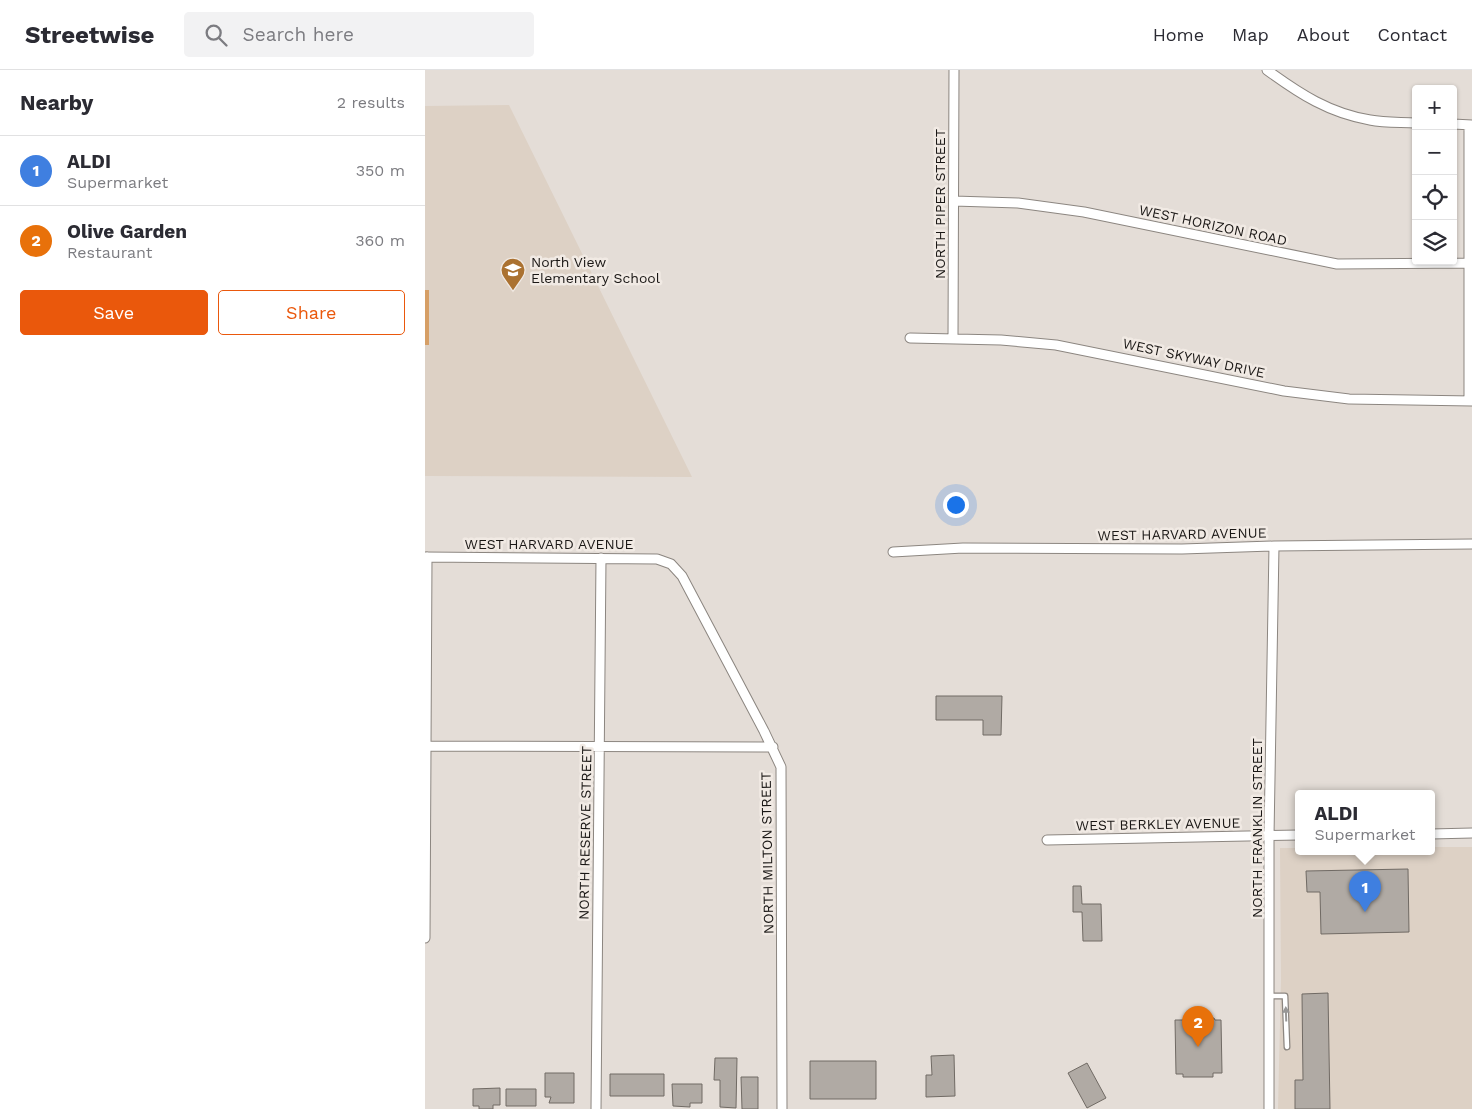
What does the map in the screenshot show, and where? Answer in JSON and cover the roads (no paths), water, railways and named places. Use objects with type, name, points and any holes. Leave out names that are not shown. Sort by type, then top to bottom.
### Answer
[{"type":"street","name":"NORTH PIPER STREET","points":[[953,339],[954,70]]},
{"type":"street","points":[[1267,70],[1297,92],[1328,108],[1351,116],[1371,120],[1412,123]]},
{"type":"street","points":[[1457,124],[1471,125],[1468,263],[1470,401]]},
{"type":"street","name":"WEST HORIZON ROAD","points":[[954,201],[1018,203],[1084,212],[1347,265],[1468,263]]},
{"type":"street","name":"WEST SKYWAY DRIVE","points":[[910,338],[1001,340],[1056,345],[1284,391],[1349,399],[1470,401]]},
{"type":"street","name":"WEST HARVARD AVENUE","points":[[893,552],[963,548],[1182,549],[1472,544]]},
{"type":"street","name":"NORTH FRANKLIN STREET","points":[[1269,1109],[1269,836],[1274,546]]},
{"type":"street","points":[[425,938],[426,557]]},
{"type":"street","name":"WEST HARVARD AVENUE","points":[[426,557],[657,559],[671,564]]},
{"type":"street","name":"NORTH RESERVE STREET","points":[[596,1109],[601,558]]},
{"type":"street","name":"NORTH MILTON STREET","points":[[671,564],[682,576],[773,747],[781,767],[782,1109]]},
{"type":"street","points":[[426,746],[773,747]]},
{"type":"street","points":[[1435,834],[1472,833]]},
{"type":"street","name":"WEST BERKLEY AVENUE","points":[[1047,840],[1295,835]]},
{"type":"lane","points":[[1270,996],[1285,996],[1287,1047]]},
{"type":"place","name":"North View Elementary School","points":[[513,291]]},
{"type":"place","name":"ALDI","points":[[1365,912]]},
{"type":"place","name":"Olive Garden","points":[[1198,1047]]}]
